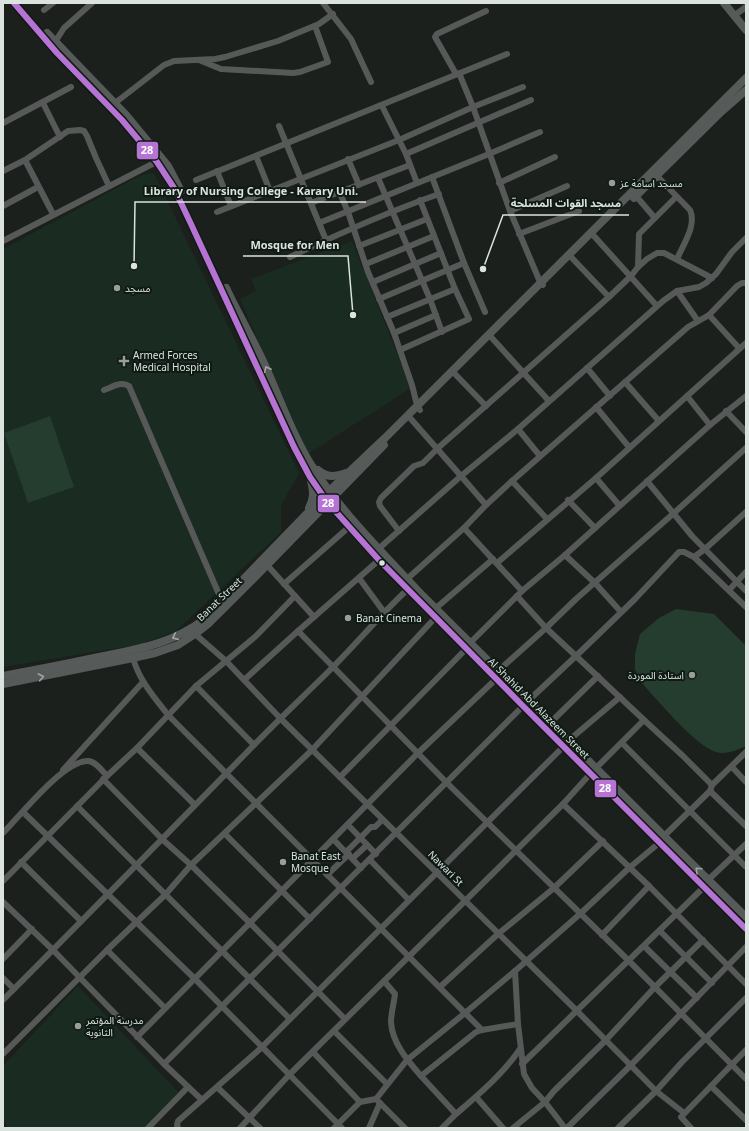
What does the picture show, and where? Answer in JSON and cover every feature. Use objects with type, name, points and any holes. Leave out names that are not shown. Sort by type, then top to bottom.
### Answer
[{"type":"main road","points":[[14,3],[57,53],[160,160]]},
{"type":"main road","points":[[22,3],[55,42],[115,103],[160,160],[227,296],[267,368],[297,441],[329,497]]},
{"type":"main road","points":[[724,3],[746,30]]},
{"type":"main road","points":[[329,497],[385,438],[455,374],[542,284],[572,258],[636,196],[642,186],[656,176],[746,78]]},
{"type":"main road","points":[[347,513],[341,495],[349,476],[410,419],[418,407],[697,132],[746,90]]},
{"type":"main road","points":[[227,296],[273,404],[310,477],[314,490],[314,496],[306,514]]},
{"type":"main road","points":[[311,464],[321,473],[328,476],[349,476]]},
{"type":"main road","points":[[310,477],[329,497]]},
{"type":"main road","name":"Banat Street","points":[[3,676],[158,645],[192,629],[226,602],[267,565],[329,497]]},
{"type":"main road","name":"Banat Street","points":[[3,684],[133,658],[155,653],[178,645],[209,623],[226,602],[306,514],[329,497]]},
{"type":"main road","name":"Al Shahid Abd Alazeem Street","points":[[329,497],[347,513],[377,554],[435,618],[468,646],[550,727],[677,855],[704,887],[746,929]]},
{"type":"main road","name":"Al Shahid Abd Alazeem Street","points":[[329,497],[349,527],[377,554],[407,579],[436,608],[468,646]]},
{"type":"main road","name":"Al Shahid Abd Alazeem Street","points":[[677,855],[708,880],[746,917]]},
{"type":"street","points":[[44,10],[53,3]]},
{"type":"street","points":[[55,42],[64,28],[92,3]]},
{"type":"street","points":[[323,3],[352,39],[371,82]]},
{"type":"street","points":[[735,15],[746,7]]},
{"type":"street","points":[[486,11],[437,34],[435,37],[458,74],[473,107],[499,183],[519,234],[542,284]]},
{"type":"street","points":[[115,103],[164,65],[174,61],[225,58],[278,41],[315,26],[332,14]]},
{"type":"street","points":[[198,60],[221,69],[293,73],[300,72],[328,62],[315,26]]},
{"type":"street","points":[[196,180],[382,106],[507,54]]},
{"type":"street","points":[[3,123],[71,87]]},
{"type":"street","points":[[217,212],[399,140],[473,107],[523,87]]},
{"type":"street","points":[[406,154],[531,100]]},
{"type":"street","points":[[43,102],[60,137]]},
{"type":"street","points":[[382,106],[406,154],[417,183]]},
{"type":"street","points":[[279,126],[326,240]]},
{"type":"street","points":[[3,171],[25,160],[72,130],[84,131],[109,186]]},
{"type":"street","points":[[319,223],[432,178],[540,132]]},
{"type":"street","points":[[256,156],[270,191]]},
{"type":"street","points":[[499,183],[556,157]]},
{"type":"street","points":[[348,159],[359,185]]},
{"type":"street","points":[[25,160],[53,214]]},
{"type":"street","points":[[3,241],[160,160]]},
{"type":"street","points":[[311,203],[410,165]]},
{"type":"street","points":[[217,171],[231,206]]},
{"type":"street","points":[[656,176],[690,210],[692,219],[691,227],[677,259]]},
{"type":"street","points":[[378,178],[408,246],[442,332]]},
{"type":"street","points":[[432,178],[464,263],[485,312]]},
{"type":"street","points":[[510,211],[567,186]]},
{"type":"street","points":[[3,206],[38,187]]},
{"type":"street","points":[[340,193],[379,299],[394,333],[418,407]]},
{"type":"street","points":[[290,257],[392,211],[439,194]]},
{"type":"street","points":[[636,196],[654,217]]},
{"type":"street","points":[[638,266],[639,234],[654,217],[676,197]]},
{"type":"street","points":[[400,350],[469,319],[447,270],[420,200]]},
{"type":"street","points":[[519,234],[579,212]]},
{"type":"street","points":[[359,246],[427,219]]},
{"type":"street","points":[[366,264],[434,236]]},
{"type":"street","points":[[594,236],[657,306]]},
{"type":"street","points":[[244,680],[359,578],[377,554],[399,531],[461,476],[518,429],[657,306],[677,291],[699,287],[712,278],[732,252],[746,238]]},
{"type":"street","points":[[373,282],[441,253]]},
{"type":"street","points":[[399,531],[380,506],[379,502],[414,466],[423,463],[631,276],[638,266],[656,253],[664,253],[712,278]]},
{"type":"street","points":[[572,258],[609,296]]},
{"type":"street","points":[[379,299],[464,263]]},
{"type":"street","points":[[407,579],[464,528],[486,504],[540,456],[688,327],[709,315],[737,286],[742,283],[746,283]]},
{"type":"street","points":[[388,317],[455,289]]},
{"type":"street","points":[[677,291],[698,321]]},
{"type":"street","points":[[394,333],[436,315]]},
{"type":"street","points":[[709,315],[739,348]]},
{"type":"street","points":[[491,337],[549,401]]},
{"type":"street","points":[[436,608],[596,478],[746,343]]},
{"type":"street","points":[[587,368],[610,396]]},
{"type":"street","points":[[455,374],[486,406]]},
{"type":"street","points":[[625,382],[659,421]]},
{"type":"street","points":[[104,390],[119,384],[129,386],[218,592],[226,602]]},
{"type":"street","points":[[687,396],[710,424]]},
{"type":"street","points":[[340,777],[522,591],[565,555],[710,424],[746,396]]},
{"type":"street","points":[[596,408],[629,447]]},
{"type":"street","points":[[726,411],[746,432]]},
{"type":"street","points":[[410,419],[438,448],[486,504]]},
{"type":"street","points":[[518,429],[540,456]]},
{"type":"street","points":[[137,1037],[497,675],[576,598],[595,583],[746,448]]},
{"type":"street","points":[[596,478],[619,505]]},
{"type":"street","points":[[512,481],[546,519]]},
{"type":"street","points":[[647,481],[705,550],[746,591]]},
{"type":"street","points":[[568,500],[594,528]]},
{"type":"street","points":[[694,557],[705,550],[746,513]]},
{"type":"street","points":[[284,584],[349,527]]},
{"type":"street","points":[[464,528],[522,591]]},
{"type":"street","points":[[164,1064],[376,854],[446,782],[635,599],[679,552],[684,552],[694,557],[746,607]]},
{"type":"street","points":[[565,555],[595,583],[620,612]]},
{"type":"street","points":[[267,565],[314,618]]},
{"type":"street","points":[[729,590],[746,572]]},
{"type":"street","points":[[359,578],[384,612]]},
{"type":"street","points":[[3,1000],[135,866],[163,840],[195,805],[333,667],[384,612],[408,589]]},
{"type":"street","points":[[3,881],[105,778],[137,748],[196,686],[256,636],[295,596]]},
{"type":"street","points":[[517,596],[546,628],[644,720],[746,826]]},
{"type":"street","points":[[3,1054],[107,950],[165,895],[191,865],[312,750],[435,618]]},
{"type":"street","points":[[298,632],[446,782],[629,961],[654,988],[746,1079]]},
{"type":"street","name":"Nawari St","points":[[195,634],[226,661],[367,806],[577,1011],[630,1066],[656,1091],[684,1113]]},
{"type":"street","points":[[133,658],[143,682],[168,715],[226,775],[482,1030]]},
{"type":"street","points":[[550,727],[598,676]]},
{"type":"street","points":[[3,833],[143,682]]},
{"type":"street","points":[[196,686],[254,745]]},
{"type":"street","points":[[178,1128],[178,1121],[261,1048],[566,744],[620,697]]},
{"type":"street","points":[[240,1128],[290,1074],[563,804],[593,771],[644,720]]},
{"type":"street","points":[[622,743],[746,867]]},
{"type":"street","points":[[137,748],[195,805]]},
{"type":"street","points":[[369,1128],[378,1101],[387,1084],[407,1060],[515,971],[580,914],[661,839],[746,752]]},
{"type":"street","points":[[56,777],[72,766],[87,761],[96,764],[105,778],[163,840],[191,865],[250,923],[345,1019]]},
{"type":"street","points":[[732,767],[746,782]]},
{"type":"street","points":[[563,804],[649,886],[746,984]]},
{"type":"street","points":[[77,806],[135,866],[290,1019]]},
{"type":"street","points":[[23,812],[195,979],[261,1048],[290,1074],[338,1127],[360,1102],[378,1101],[405,1128]]},
{"type":"street","points":[[349,855],[360,837],[371,827],[375,827],[382,820]]},
{"type":"street","points":[[348,825],[376,854]]},
{"type":"street","points":[[225,834],[310,919]]},
{"type":"street","points":[[333,839],[361,868]]},
{"type":"street","points":[[440,987],[498,934],[554,888],[603,841]]},
{"type":"street","points":[[708,880],[746,844]]},
{"type":"street","points":[[327,875],[349,855],[367,845]]},
{"type":"street","points":[[370,860],[410,900]]},
{"type":"street","points":[[21,862],[81,921]]},
{"type":"street","points":[[602,935],[649,886]]},
{"type":"street","points":[[522,1064],[704,887]]},
{"type":"street","points":[[3,902],[32,929],[137,1037],[202,1100]]},
{"type":"street","points":[[3,958],[32,929]]},
{"type":"street","points":[[660,931],[712,983]]},
{"type":"street","points":[[513,1128],[545,1102],[554,1090],[606,1040],[654,988],[702,940]]},
{"type":"street","points":[[644,946],[697,998]]},
{"type":"street","points":[[515,971],[520,1049],[524,1074],[527,1081],[566,1128],[630,1066],[746,947]]},
{"type":"street","points":[[107,950],[165,1008]]},
{"type":"street","points":[[3,978],[14,989]]},
{"type":"street","points":[[384,981],[394,993],[391,1019],[397,1042],[407,1060],[456,1114]]},
{"type":"street","points":[[618,1128],[746,998]]},
{"type":"street","points":[[421,1076],[474,1033],[482,1030],[518,1024]]},
{"type":"street","points":[[334,1031],[387,1084]]},
{"type":"street","points":[[442,1128],[476,1097],[513,1059],[520,1049]]},
{"type":"street","points":[[690,1128],[681,1117],[746,1050]]},
{"type":"street","points":[[313,1052],[360,1102]]},
{"type":"street","points":[[711,1086],[746,1120]]},
{"type":"street","points":[[148,1128],[188,1087]]},
{"type":"street","points":[[217,1087],[260,1128]]},
{"type":"street","points":[[476,1097],[503,1128]]},
{"type":"shaded area","name":"Armed Forces Medical Hospital","points":[[154,173],[299,473],[281,505],[281,532],[176,631],[141,644],[3,667],[3,249],[141,175]]},
{"type":"shaded area","points":[[352,241],[411,388],[308,454],[240,299],[256,291],[251,279]]},
{"type":"shaded area","points":[[50,416],[74,487],[28,503],[4,433]]},
{"type":"shaded area","name":"استادة الموردة","points":[[676,609],[714,614],[746,646],[746,746],[724,753],[716,752],[707,748],[666,710],[640,681],[635,669],[635,654],[640,634],[659,618]]},
{"type":"shaded area","name":"مدرسة المؤتمر الثانوية","points":[[78,986],[179,1093],[143,1128],[7,1128],[3,1117],[3,1066]]},
{"type":"transit line","name":"28","points":[[14,3],[57,53],[122,120],[157,162],[174,188],[294,447],[310,477],[328,503],[379,560],[746,929]]},
{"type":"place","name":"مسجد اسامة عز","points":[[612,183]]},
{"type":"place","name":"Library of Nursing College - Karary Uni.","points":[[134,266]]},
{"type":"place","name":"مسجد القوات المسلحة","points":[[483,269]]},
{"type":"place","name":"مسجد","points":[[117,288]]},
{"type":"place","name":"Mosque for Men","points":[[353,315]]},
{"type":"place","name":"Armed Forces Medical Hospital","points":[[124,361]]},
{"type":"place","name":"Banat Cinema","points":[[348,618]]},
{"type":"place","name":"استادة الموردة","points":[[692,675]]},
{"type":"place","name":"Banat East Mosque","points":[[283,862]]},
{"type":"place","name":"مدرسة المؤتمر الثانوية","points":[[78,1026]]}]
